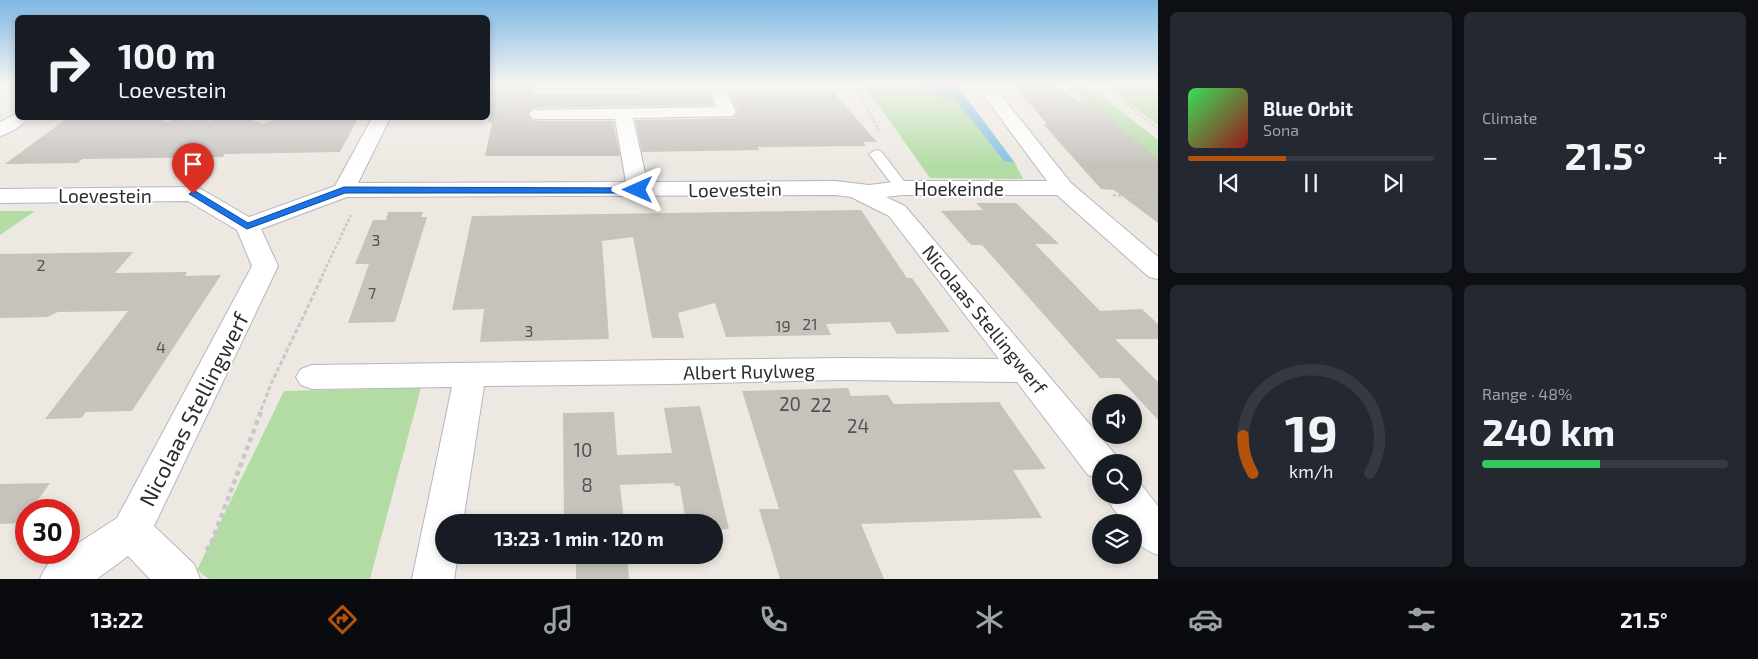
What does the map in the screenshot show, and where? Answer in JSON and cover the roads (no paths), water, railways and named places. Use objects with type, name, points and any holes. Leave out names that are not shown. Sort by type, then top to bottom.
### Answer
[{"type":"street","points":[[538,114],[725,112]]},
{"type":"street","points":[[1005,112],[1063,188],[1158,271]]},
{"type":"street","points":[[624,113],[638,190]]},
{"type":"street","points":[[0,130],[16,120]]},
{"type":"street","points":[[354,190],[380,120]]},
{"type":"street","name":"Loevestein","points":[[0,196],[193,194],[247,226],[354,190],[835,188],[854,191]]},
{"type":"street","name":"Hoekeinde","points":[[854,191],[884,192],[902,188],[1063,188]]},
{"type":"street","name":"Nicolaas Stellingwerf","points":[[854,191],[897,211],[1093,454]]},
{"type":"street","name":"Nicolaas Stellingwerf","points":[[131,531],[265,266],[247,226]]},
{"type":"street","name":"Albert Ruylweg","points":[[312,377],[842,369],[1027,371]]},
{"type":"street","points":[[433,579],[470,375]]},
{"type":"street","points":[[1133,504],[1158,536]]},
{"type":"street","points":[[61,579],[131,531],[178,578]]},
{"type":"lane","points":[[876,154],[902,188]]},
{"type":"water","points":[[965,112],[977,112],[1015,163],[1004,161]]}]
